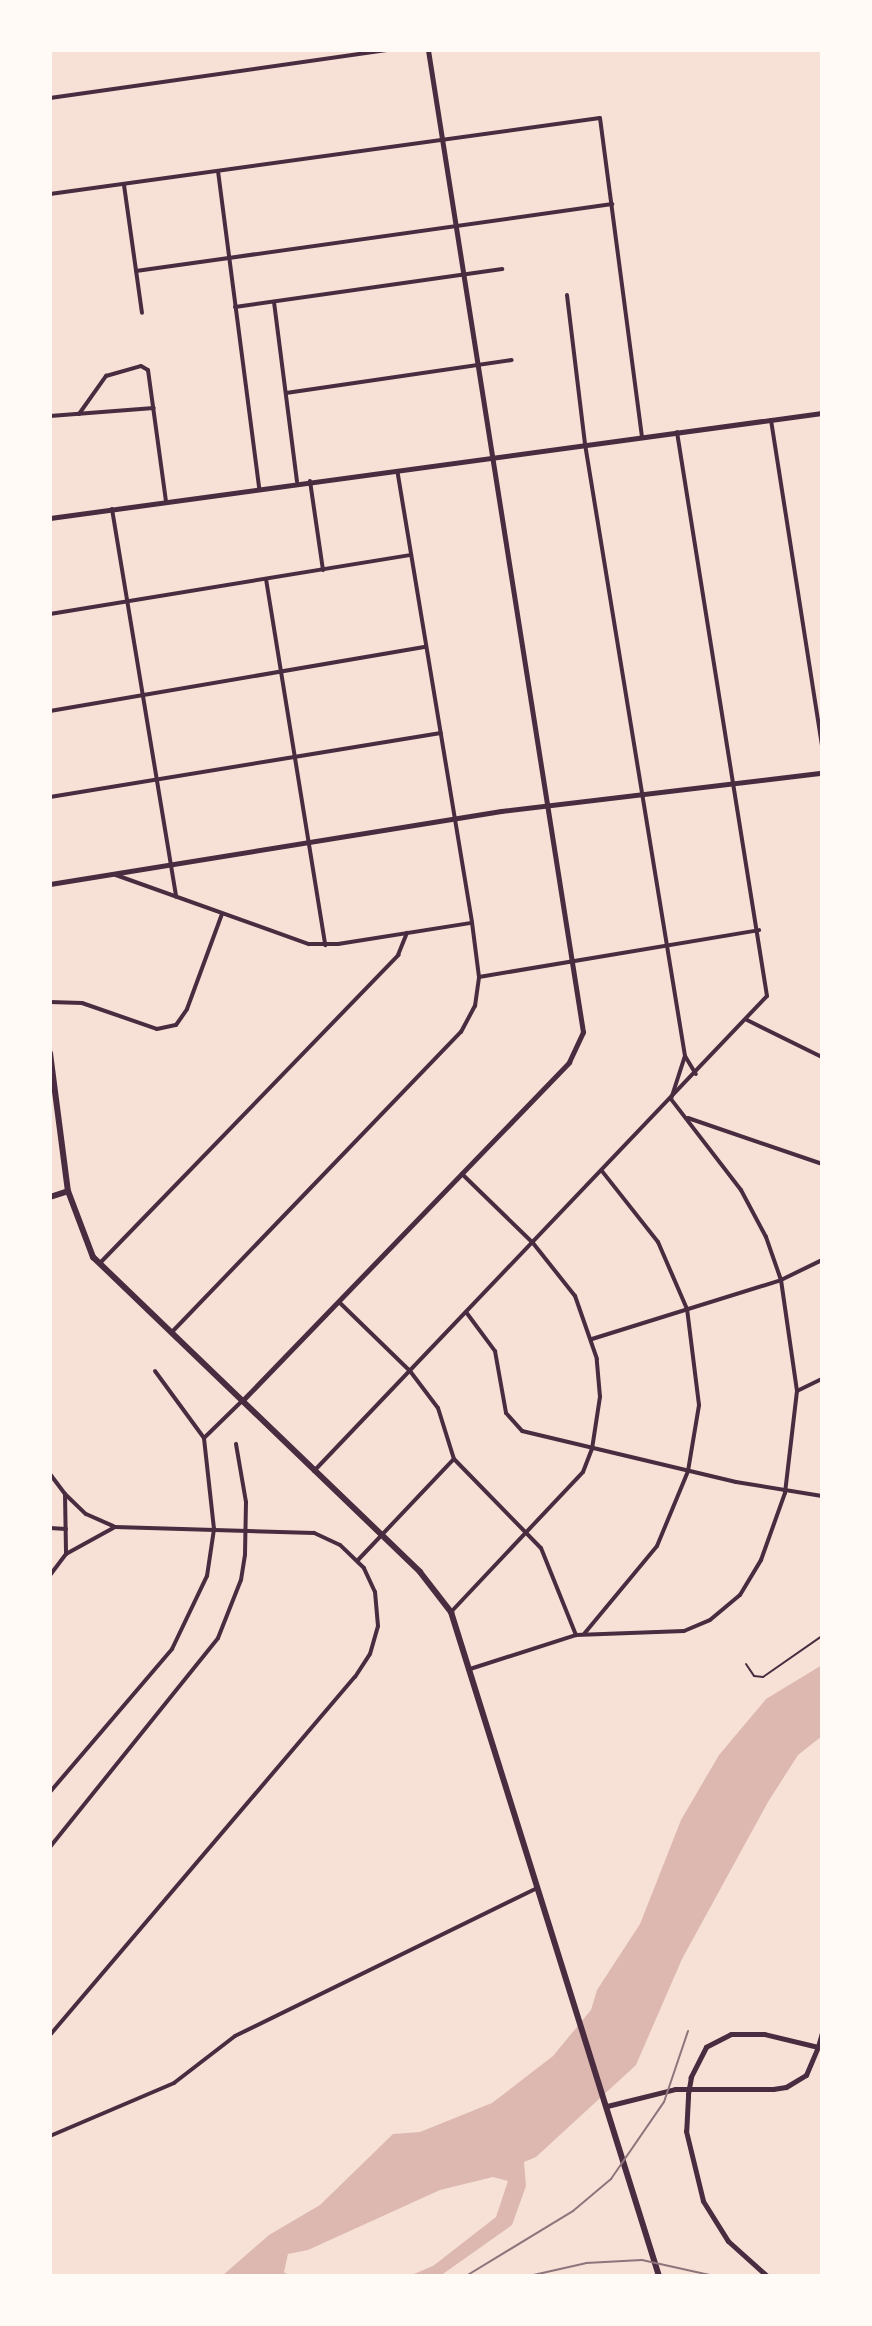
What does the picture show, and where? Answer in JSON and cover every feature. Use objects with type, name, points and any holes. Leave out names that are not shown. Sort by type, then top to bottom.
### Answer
[{"type":"main road","points":[[50,1053],[68,1191],[79,1226],[99,1264],[431,1583],[451,1612],[659,2276]]},
{"type":"main road","points":[[50,1197],[68,1191]]},
{"type":"street","points":[[50,98],[389,50]]},
{"type":"street","points":[[204,1438],[339,1302],[576,1053],[584,1020],[428,50]]},
{"type":"street","points":[[50,194],[574,121],[603,121],[642,436]]},
{"type":"street","points":[[218,171],[259,488]]},
{"type":"street","points":[[124,184],[142,313]]},
{"type":"street","points":[[136,271],[612,204]]},
{"type":"street","points":[[235,307],[502,269]]},
{"type":"street","points":[[567,295],[585,444],[641,794],[685,1056],[696,1074]]},
{"type":"street","points":[[274,302],[297,482]]},
{"type":"street","points":[[286,393],[512,360]]},
{"type":"street","points":[[79,414],[106,376],[141,366],[150,374],[166,501]]},
{"type":"street","points":[[50,416],[154,408]]},
{"type":"street","points":[[50,518],[492,455],[822,413]]},
{"type":"street","points":[[771,419],[822,746]]},
{"type":"street","points":[[314,1471],[696,1074],[767,996],[766,972],[677,432]]},
{"type":"street","points":[[171,1333],[461,1032],[475,1006],[479,977],[472,922],[396,469]]},
{"type":"street","points":[[309,481],[323,570]]},
{"type":"street","points":[[112,509],[176,897]]},
{"type":"street","points":[[50,614],[411,555]]},
{"type":"street","points":[[266,579],[325,945]]},
{"type":"street","points":[[50,711],[427,647]]},
{"type":"street","points":[[50,797],[441,733]]},
{"type":"street","points":[[50,884],[455,818],[822,773]]},
{"type":"street","points":[[111,874],[296,941],[325,945],[472,922]]},
{"type":"street","points":[[50,1002],[82,1003],[157,1029],[176,1025],[222,914]]},
{"type":"street","points":[[479,977],[759,930]]},
{"type":"street","points":[[99,1264],[398,955],[407,933]]},
{"type":"street","points":[[747,1020],[822,1057]]},
{"type":"street","points":[[671,1099],[685,1056]]},
{"type":"street","points":[[470,1669],[576,1635],[648,1636],[684,1631],[710,1620],[740,1595],[761,1560],[785,1493],[797,1391],[781,1280],[741,1190],[671,1099]]},
{"type":"street","points":[[687,1117],[822,1164]]},
{"type":"street","points":[[584,1634],[657,1546],[688,1471],[699,1405],[687,1309],[658,1242],[602,1171]]},
{"type":"street","points":[[451,1612],[574,1484],[592,1449],[600,1378],[592,1339],[575,1296],[533,1243],[462,1174]]},
{"type":"street","points":[[592,1339],[781,1280],[822,1260]]},
{"type":"street","points":[[339,1302],[410,1371],[438,1408],[454,1459],[529,1533],[553,1567],[576,1635]]},
{"type":"street","points":[[466,1312],[495,1351],[506,1413],[514,1425],[592,1449],[785,1493],[822,1496]]},
{"type":"street","points":[[50,1792],[172,1649],[207,1576],[214,1529],[204,1438],[155,1371]]},
{"type":"street","points":[[797,1391],[822,1379]]},
{"type":"street","points":[[50,1847],[218,1638],[241,1580],[247,1530],[236,1444]]},
{"type":"street","points":[[358,1560],[454,1459]]},
{"type":"street","points":[[50,1474],[86,1514],[115,1527],[314,1533],[358,1560],[375,1592],[379,1614],[375,1643],[362,1668],[50,2035]]},
{"type":"street","points":[[65,1494],[66,1554]]},
{"type":"street","points":[[50,1575],[66,1554],[115,1527]]},
{"type":"street","points":[[50,1528],[66,1529]]},
{"type":"street","points":[[50,2136],[174,2083],[235,2036],[539,1887]]},
{"type":"street","points":[[767,2276],[728,2241],[703,2201],[686,2117],[693,2069],[714,2041],[740,2032],[820,2048]]},
{"type":"street","points":[[607,2106],[675,2089],[773,2089],[806,2075],[820,2048],[822,2033]]},
{"type":"lane","points":[[746,1664],[754,1676],[763,1677],[822,1636]]},
{"type":"shaded area","points":[[822,1665],[822,1736],[798,1755],[768,1802],[682,1959],[636,2065],[536,2157],[524,2162],[526,2186],[512,2225],[440,2276],[409,2276],[433,2266],[496,2217],[508,2181],[493,2177],[440,2190],[308,2250],[288,2254],[284,2272],[290,2276],[222,2276],[269,2235],[320,2205],[393,2134],[420,2132],[492,2103],[553,2056],[591,2010],[597,1990],[640,1924],[681,1820],[719,1755],[766,1699]]},
{"type":"railway","points":[[466,2276],[573,2211],[611,2179],[664,2102],[688,2031]]},
{"type":"railway","points":[[529,2276],[586,2263],[642,2260],[714,2276]]}]
